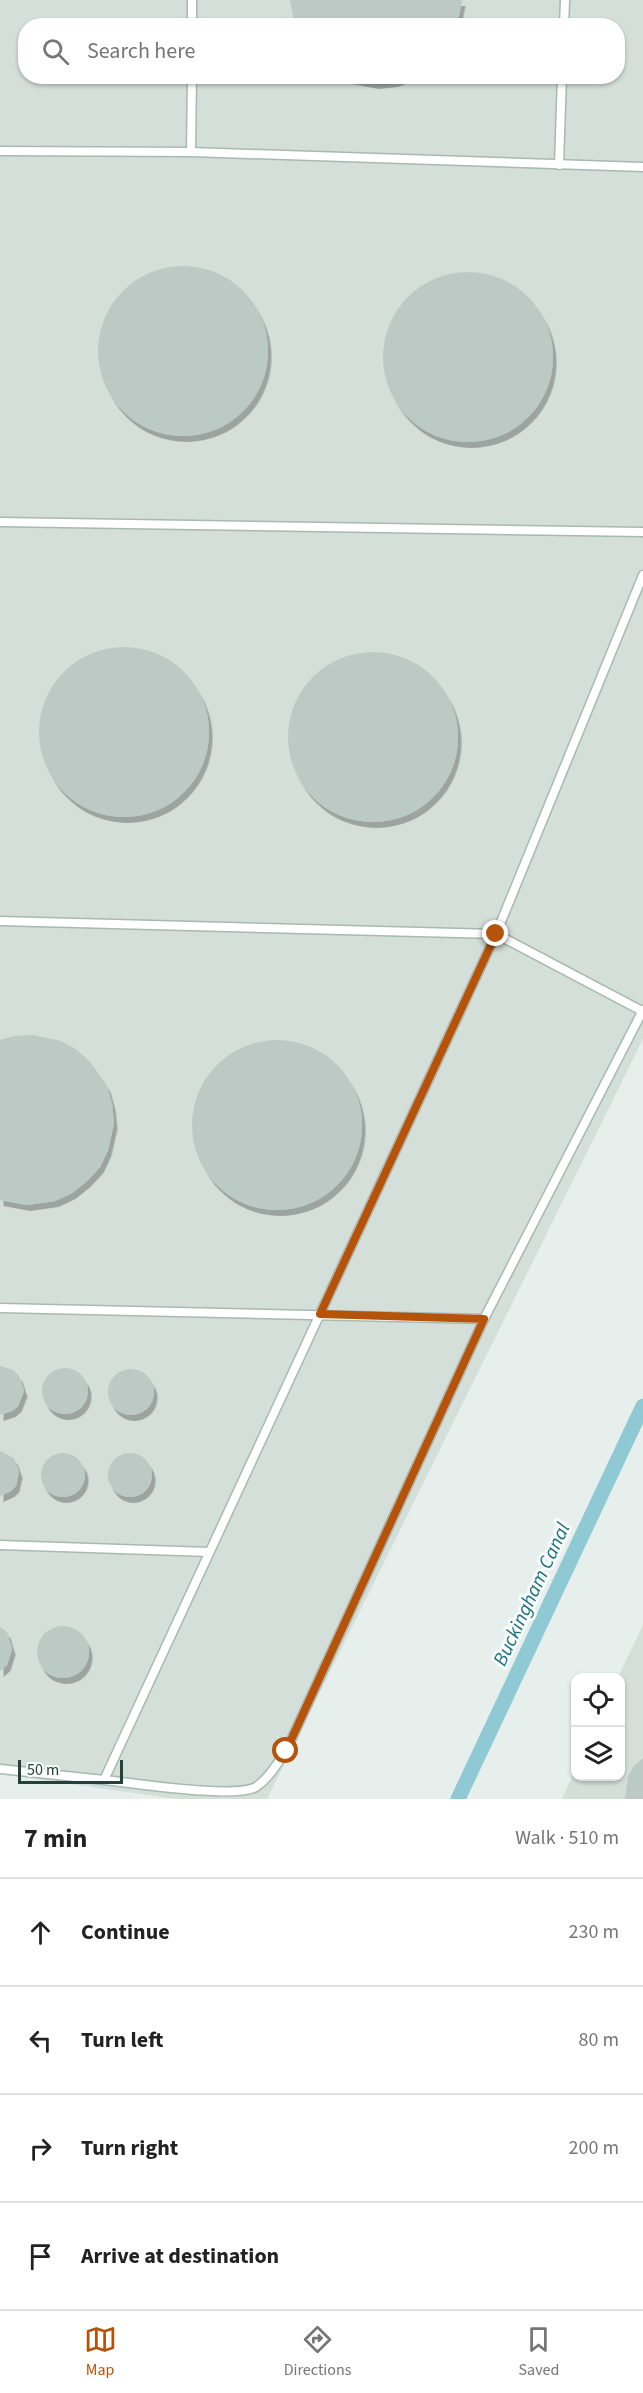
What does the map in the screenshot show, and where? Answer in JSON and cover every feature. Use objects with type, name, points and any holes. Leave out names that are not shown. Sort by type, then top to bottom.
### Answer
[{"type":"lane","points":[[192,0],[192,18]]},
{"type":"lane","points":[[564,18],[565,0]]},
{"type":"lane","points":[[191,152],[192,84]]},
{"type":"lane","points":[[559,165],[562,84]]},
{"type":"lane","points":[[0,151],[191,152],[643,166]]},
{"type":"lane","points":[[0,522],[643,532]]},
{"type":"lane","points":[[104,1780],[496,934],[643,575]]},
{"type":"lane","points":[[0,921],[496,934],[643,1011],[484,1319],[291,1740],[273,1771],[255,1788],[226,1794],[0,1769]]},
{"type":"lane","points":[[0,1308],[484,1319]]},
{"type":"lane","points":[[0,1545],[209,1552]]},
{"type":"shaded area","points":[[0,0],[643,0],[643,1039],[267,1799],[176,1799],[0,1774]]},
{"type":"shaded area","points":[[643,1625],[643,1799],[562,1799],[571,1779],[571,1781],[625,1781],[625,1673],[620,1673]]},
{"type":"building","points":[[290,0],[462,0],[459,18],[293,18]]},
{"type":"building","points":[[183,266],[200,267],[216,272],[243,291],[262,318],[267,334],[267,368],[262,384],[243,411],[216,430],[200,435],[183,436],[166,435],[150,430],[123,411],[104,384],[99,368],[98,351],[99,334],[104,318],[123,291],[150,272],[166,267]]},
{"type":"building","points":[[468,272],[485,273],[501,278],[528,297],[547,324],[552,340],[552,374],[547,390],[528,417],[501,436],[485,441],[468,442],[451,441],[435,436],[408,417],[389,390],[384,374],[383,357],[384,340],[389,324],[408,297],[435,278],[451,273]]},
{"type":"building","points":[[124,647],[141,648],[157,653],[184,672],[203,699],[208,715],[208,749],[203,765],[184,792],[157,811],[141,816],[124,817],[107,816],[91,811],[64,792],[45,765],[40,749],[39,732],[40,715],[45,699],[64,672],[91,653],[107,648]]},
{"type":"building","points":[[373,652],[390,653],[406,658],[433,677],[452,704],[457,720],[457,754],[452,770],[433,797],[406,816],[390,821],[373,822],[356,821],[340,816],[313,797],[294,770],[289,754],[288,737],[289,720],[294,704],[313,677],[340,658],[356,653]]},
{"type":"building","points":[[33,1035],[61,1041],[77,1050],[91,1063],[107,1086],[114,1123],[108,1150],[100,1167],[87,1181],[72,1193],[55,1201],[27,1205],[0,1200],[0,1040],[14,1036]]},
{"type":"building","points":[[277,1040],[294,1041],[310,1046],[337,1065],[356,1092],[361,1108],[361,1142],[356,1158],[337,1185],[310,1204],[294,1209],[277,1210],[260,1209],[244,1204],[217,1185],[198,1158],[193,1142],[192,1125],[193,1108],[198,1092],[217,1065],[244,1046],[260,1041]]},
{"type":"building","points":[[0,1366],[13,1370],[19,1376],[24,1391],[18,1406],[0,1415]]},
{"type":"building","points":[[65,1368],[81,1375],[88,1391],[81,1407],[65,1414],[49,1407],[42,1391],[49,1375]]},
{"type":"building","points":[[131,1369],[147,1376],[154,1392],[147,1408],[131,1415],[115,1408],[108,1392],[115,1376]]},
{"type":"building","points":[[0,1451],[14,1458],[19,1472],[16,1486],[0,1496]]},
{"type":"building","points":[[63,1453],[72,1454],[79,1459],[84,1466],[84,1484],[79,1491],[72,1496],[63,1497],[54,1496],[47,1491],[42,1484],[41,1475],[42,1466],[47,1459],[54,1454]]},
{"type":"building","points":[[130,1453],[139,1454],[146,1459],[151,1466],[151,1484],[146,1491],[139,1496],[130,1497],[121,1496],[114,1491],[109,1484],[108,1475],[109,1466],[114,1459],[121,1454]]},
{"type":"building","points":[[58,1626],[68,1626],[78,1630],[85,1637],[89,1652],[85,1667],[78,1674],[68,1678],[58,1678],[48,1674],[41,1667],[37,1657],[37,1647],[41,1637],[48,1630]]},
{"type":"building","points":[[0,1627],[7,1632],[12,1649],[7,1665],[0,1671]]},
{"type":"building","points":[[643,1758],[643,1799],[625,1799],[628,1776],[633,1767]]},
{"type":"waterway","name":"Buckingham Canal","points":[[458,1799],[643,1406]]},
{"type":"route","points":[[286,1751],[484,1319],[320,1314],[496,934]]}]
